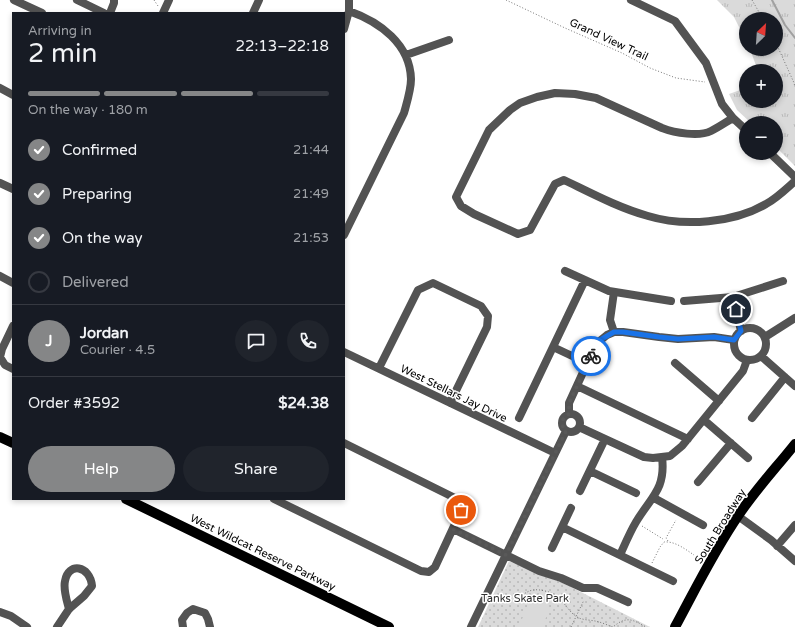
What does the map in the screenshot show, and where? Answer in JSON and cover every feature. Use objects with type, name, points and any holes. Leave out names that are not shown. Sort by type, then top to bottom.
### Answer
[{"type":"main road","points":[[0,437],[12,443]]},
{"type":"main road","name":"South Broadway","points":[[675,627],[738,516],[751,497],[795,444]]},
{"type":"main road","name":"West Wildcat Reserve Parkway","points":[[128,500],[389,627]]},
{"type":"street","points":[[14,0],[40,12]]},
{"type":"street","points":[[77,0],[102,12]]},
{"type":"street","points":[[110,12],[114,0]]},
{"type":"street","points":[[161,10],[168,0]]},
{"type":"street","points":[[254,12],[260,0]]},
{"type":"street","points":[[345,25],[349,11],[349,0]]},
{"type":"street","points":[[631,0],[675,21],[706,63],[722,104],[739,124]]},
{"type":"street","points":[[345,233],[404,113],[411,79],[406,55],[394,38],[382,27],[361,15],[349,11]]},
{"type":"street","points":[[406,55],[449,40]]},
{"type":"street","points":[[0,88],[12,94]]},
{"type":"street","points":[[733,118],[710,132],[686,134],[671,132],[596,98],[575,94],[555,93],[537,97],[520,103],[510,110],[489,130],[456,197],[461,206],[474,214],[518,234],[530,230],[555,184],[564,180],[600,198],[649,217],[684,223],[712,221],[743,214],[766,204],[795,181]]},
{"type":"street","points":[[777,160],[795,177]]},
{"type":"street","points":[[0,183],[12,188]]},
{"type":"street","points":[[565,271],[614,292],[671,301]]},
{"type":"street","points":[[0,276],[12,282]]},
{"type":"street","points":[[519,418],[585,280]]},
{"type":"street","points":[[684,301],[733,297],[783,281]]},
{"type":"street","points":[[379,368],[418,290],[433,283],[480,306],[488,316],[487,327],[450,403]]},
{"type":"street","points":[[614,292],[610,320],[614,332]]},
{"type":"street","points":[[733,297],[741,331]]},
{"type":"street","points":[[765,337],[795,318]]},
{"type":"street","points":[[12,328],[2,349],[0,357],[5,365],[12,368]]},
{"type":"street","points":[[748,328],[756,329],[765,337],[767,344],[765,352],[761,356],[751,361],[741,358],[736,353],[734,340],[741,331],[748,328]]},
{"type":"street","points":[[569,414],[569,403],[596,344],[607,335],[614,332],[623,332],[672,338],[714,337],[734,340]]},
{"type":"street","points":[[553,347],[587,364]]},
{"type":"street","name":"West Stellars Jay Drive","points":[[345,352],[555,453]]},
{"type":"street","points":[[761,356],[795,386]]},
{"type":"street","points":[[578,427],[644,457],[662,458],[676,452],[688,439],[743,371],[747,360]]},
{"type":"street","points":[[675,363],[719,401]]},
{"type":"street","points":[[752,418],[785,377]]},
{"type":"street","points":[[577,386],[688,439]]},
{"type":"street","points":[[566,431],[574,431],[578,427],[579,420],[576,416],[569,414]]},
{"type":"street","points":[[566,431],[563,428],[562,423],[563,419],[569,414]]},
{"type":"street","points":[[704,420],[748,458]]},
{"type":"street","points":[[471,627],[566,431]]},
{"type":"street","points":[[580,491],[605,439]]},
{"type":"street","points":[[276,500],[421,571],[429,572],[435,568],[461,510],[461,504],[457,499],[345,444]]},
{"type":"street","points":[[698,482],[731,444]]},
{"type":"street","points":[[620,555],[636,523],[654,498],[662,479],[662,458]]},
{"type":"street","points":[[590,471],[636,493]]},
{"type":"street","points":[[654,498],[702,525]]},
{"type":"street","points":[[552,548],[571,508]]},
{"type":"street","points":[[738,516],[795,562]]},
{"type":"street","points":[[777,546],[795,525]]},
{"type":"street","points":[[562,527],[673,581]]},
{"type":"street","points":[[453,529],[540,571],[561,578],[583,588],[597,588],[628,602]]},
{"type":"street","points":[[57,627],[69,609],[84,596],[92,586],[91,578],[87,572],[81,568],[74,569],[68,573],[65,580],[69,609]]},
{"type":"street","points":[[183,627],[182,620],[187,613],[193,609],[205,613],[210,627]]},
{"type":"street","points":[[0,612],[11,616],[27,627]]},
{"type":"path","points":[[154,0],[161,10]]},
{"type":"path","name":"Grand View Trail","points":[[506,0],[622,53],[650,68],[676,78],[708,82]]},
{"type":"path","points":[[752,0],[759,12]]},
{"type":"path","points":[[782,56],[795,85]]},
{"type":"path","points":[[663,539],[666,538],[680,513]]},
{"type":"path","points":[[636,523],[663,539],[664,542]]},
{"type":"path","points":[[666,538],[668,542]]},
{"type":"path","points":[[664,542],[681,546],[694,555]]},
{"type":"path","points":[[650,569],[660,547],[664,542]]},
{"type":"path","points":[[524,596],[524,594],[530,590],[538,589],[551,592],[560,598],[576,616],[581,619],[594,621],[613,627],[619,622],[627,619],[636,621],[646,627]]},
{"type":"path","points":[[571,627],[584,600]]},
{"type":"green space","points":[[717,0],[795,0],[795,166],[783,154],[783,116],[743,116],[737,110],[729,94],[739,90],[739,108],[783,108],[783,64],[755,64],[753,56],[783,56],[783,12],[739,12],[739,27],[734,17]]},
{"type":"green space","name":"Tanks Skate Park","points":[[509,561],[565,584],[650,627],[478,627]]},
{"type":"green space","points":[[535,598],[547,604],[550,608],[542,627],[518,627],[531,601]]},
{"type":"waterway","points":[[772,0],[785,25],[795,38]]},
{"type":"way so far","points":[[461,510],[453,529],[506,555],[566,431],[563,428],[563,419],[569,414],[569,403],[591,356]]},
{"type":"route","points":[[591,356],[596,344],[607,335],[614,332],[678,339],[714,337],[734,340],[741,331],[736,309]]}]
